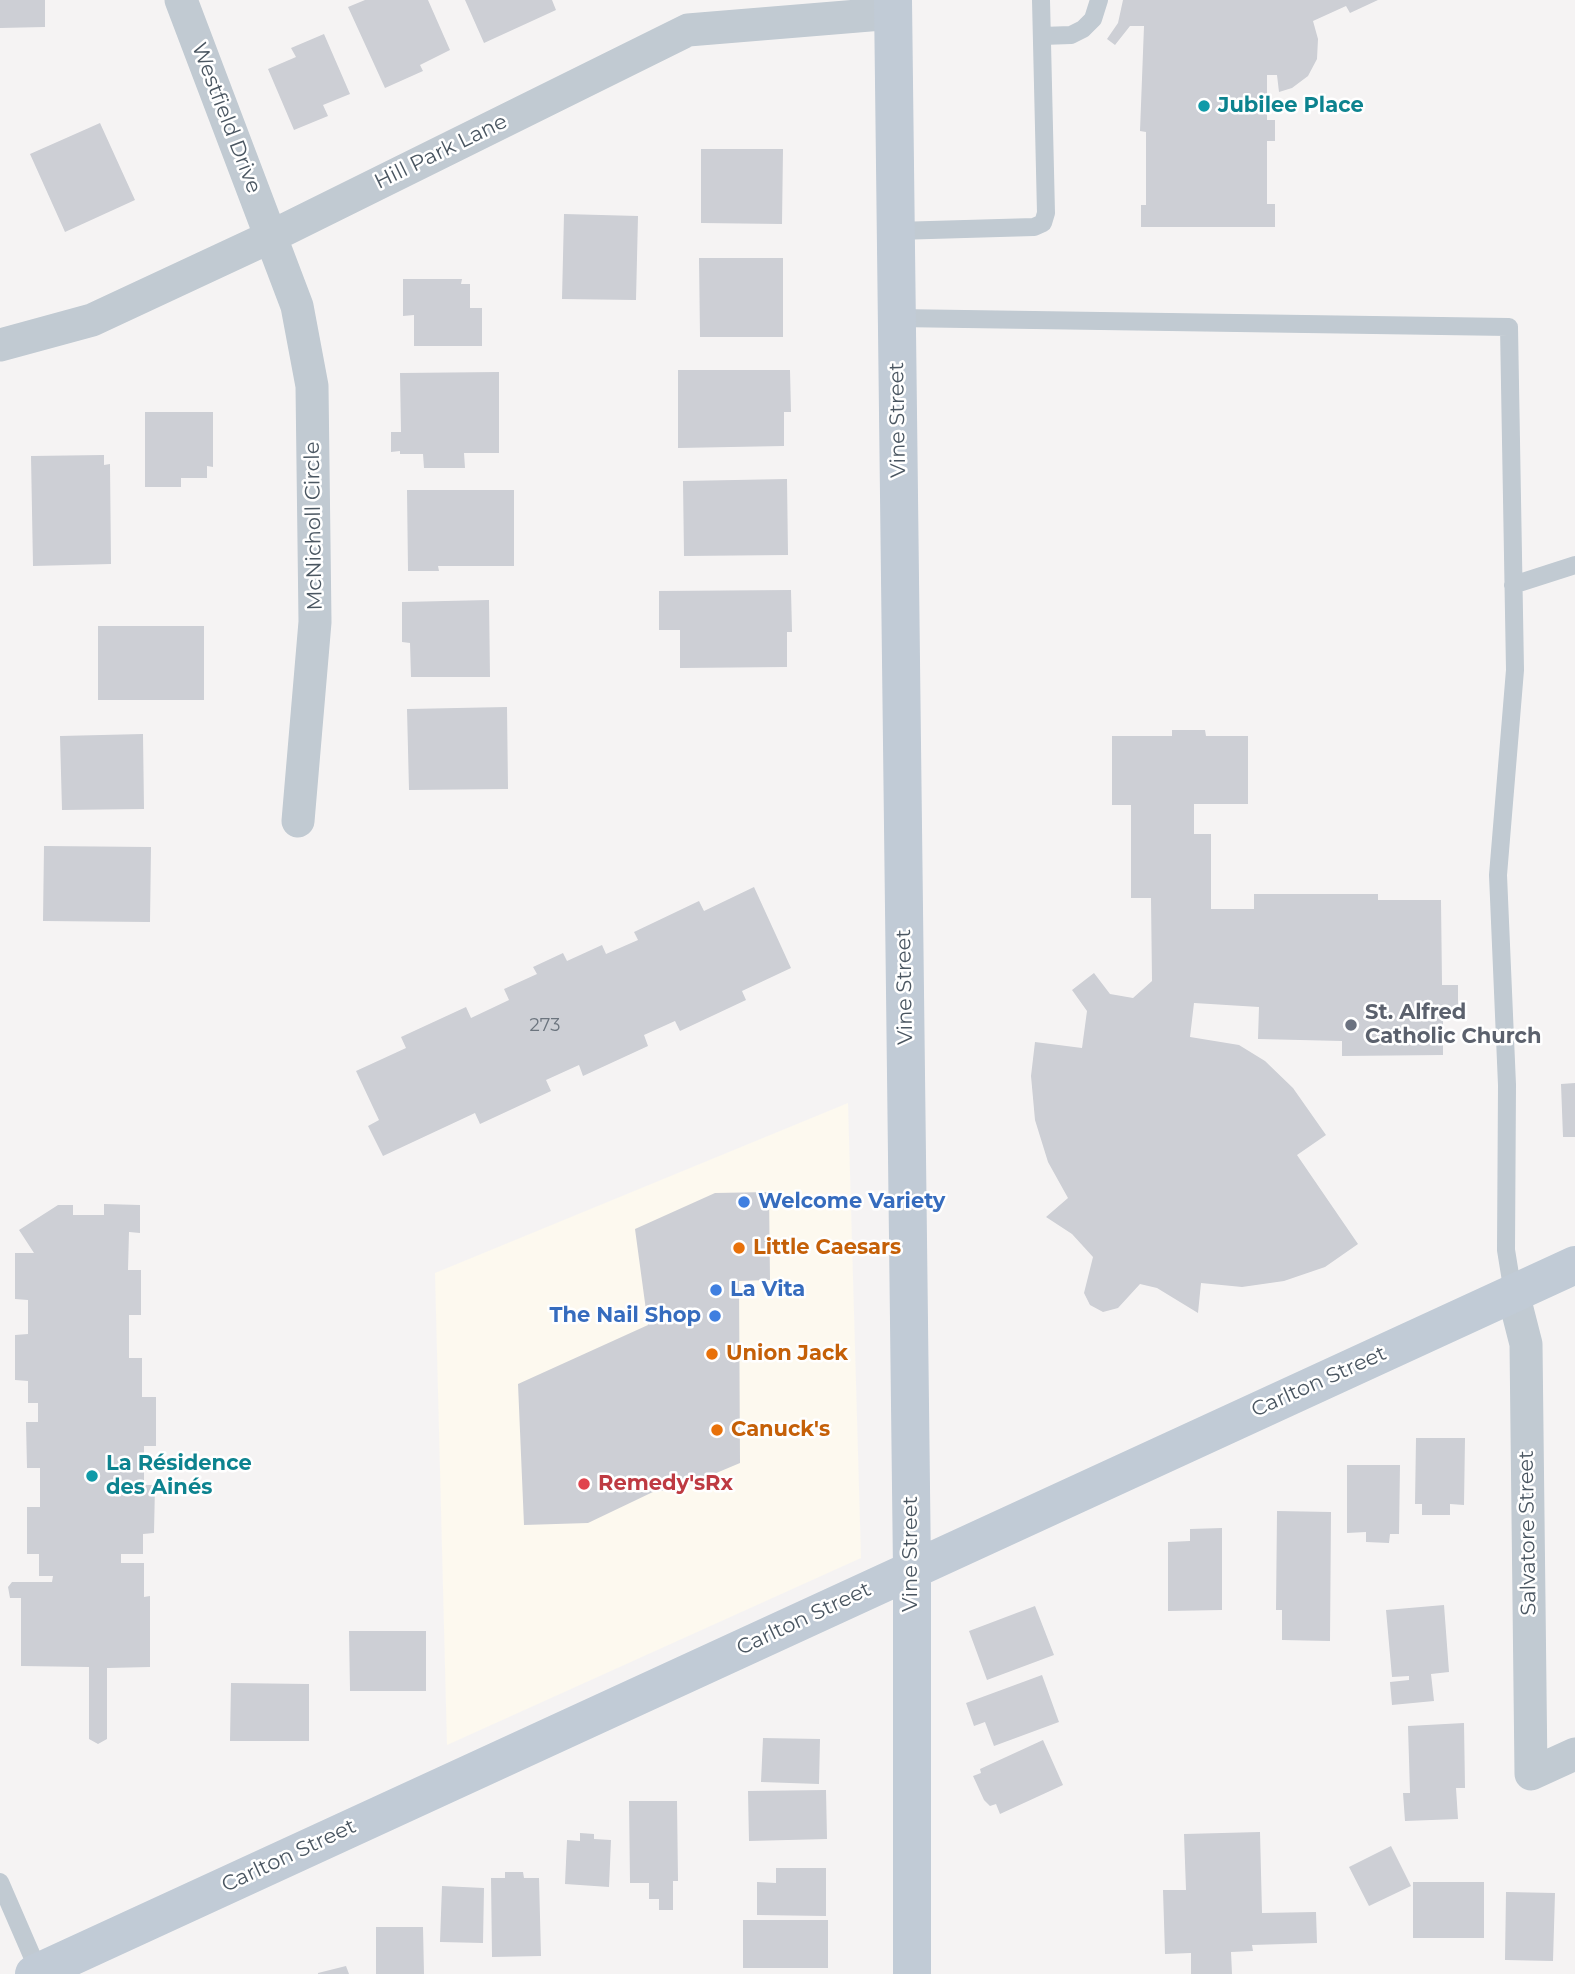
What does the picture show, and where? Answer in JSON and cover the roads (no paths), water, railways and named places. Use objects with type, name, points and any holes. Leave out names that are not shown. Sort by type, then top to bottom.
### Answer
[{"type":"street","name":"Westfield Drive","points":[[181,0],[270,237]]},
{"type":"street","name":"Hill Park Lane","points":[[0,345],[92,320],[270,237],[688,30],[894,7]]},
{"type":"street","name":"Vine Street","points":[[894,7],[912,1569],[912,1974]]},
{"type":"street","name":"McNicholl Circle","points":[[270,237],[297,306],[312,386],[315,621],[298,821]]},
{"type":"street","name":"Carlton Street","points":[[37,1973],[1575,1265]]},
{"type":"street","name":"Salvatore Street","points":[[1513,1293],[1526,1344],[1531,1774],[1575,1754]]},
{"type":"lane","points":[[896,231],[1034,227],[1043,223],[1046,214],[1041,0]]},
{"type":"lane","points":[[1042,36],[1071,34],[1083,29],[1093,19],[1099,0]]},
{"type":"lane","points":[[897,318],[1508,327],[1515,670],[1497,875],[1507,1085],[1506,1250],[1513,1293]]},
{"type":"lane","points":[[1513,585],[1575,565]]},
{"type":"lane","points":[[0,1882],[37,1973]]},
{"type":"place","name":"Jubilee Place","points":[[1204,106]]},
{"type":"place","name":"St. Alfred Catholic Church","points":[[1351,1025]]},
{"type":"place","name":"Welcome Variety","points":[[744,1202]]},
{"type":"place","name":"Little Caesars","points":[[739,1248]]},
{"type":"place","name":"La Vita","points":[[716,1290]]},
{"type":"place","name":"The Nail Shop","points":[[715,1316]]},
{"type":"place","name":"Union Jack","points":[[712,1354]]},
{"type":"place","name":"Canuck's","points":[[717,1430]]},
{"type":"place","name":"La Résidence des Ainés","points":[[92,1476]]},
{"type":"place","name":"Remedy'sRx","points":[[584,1484]]}]
